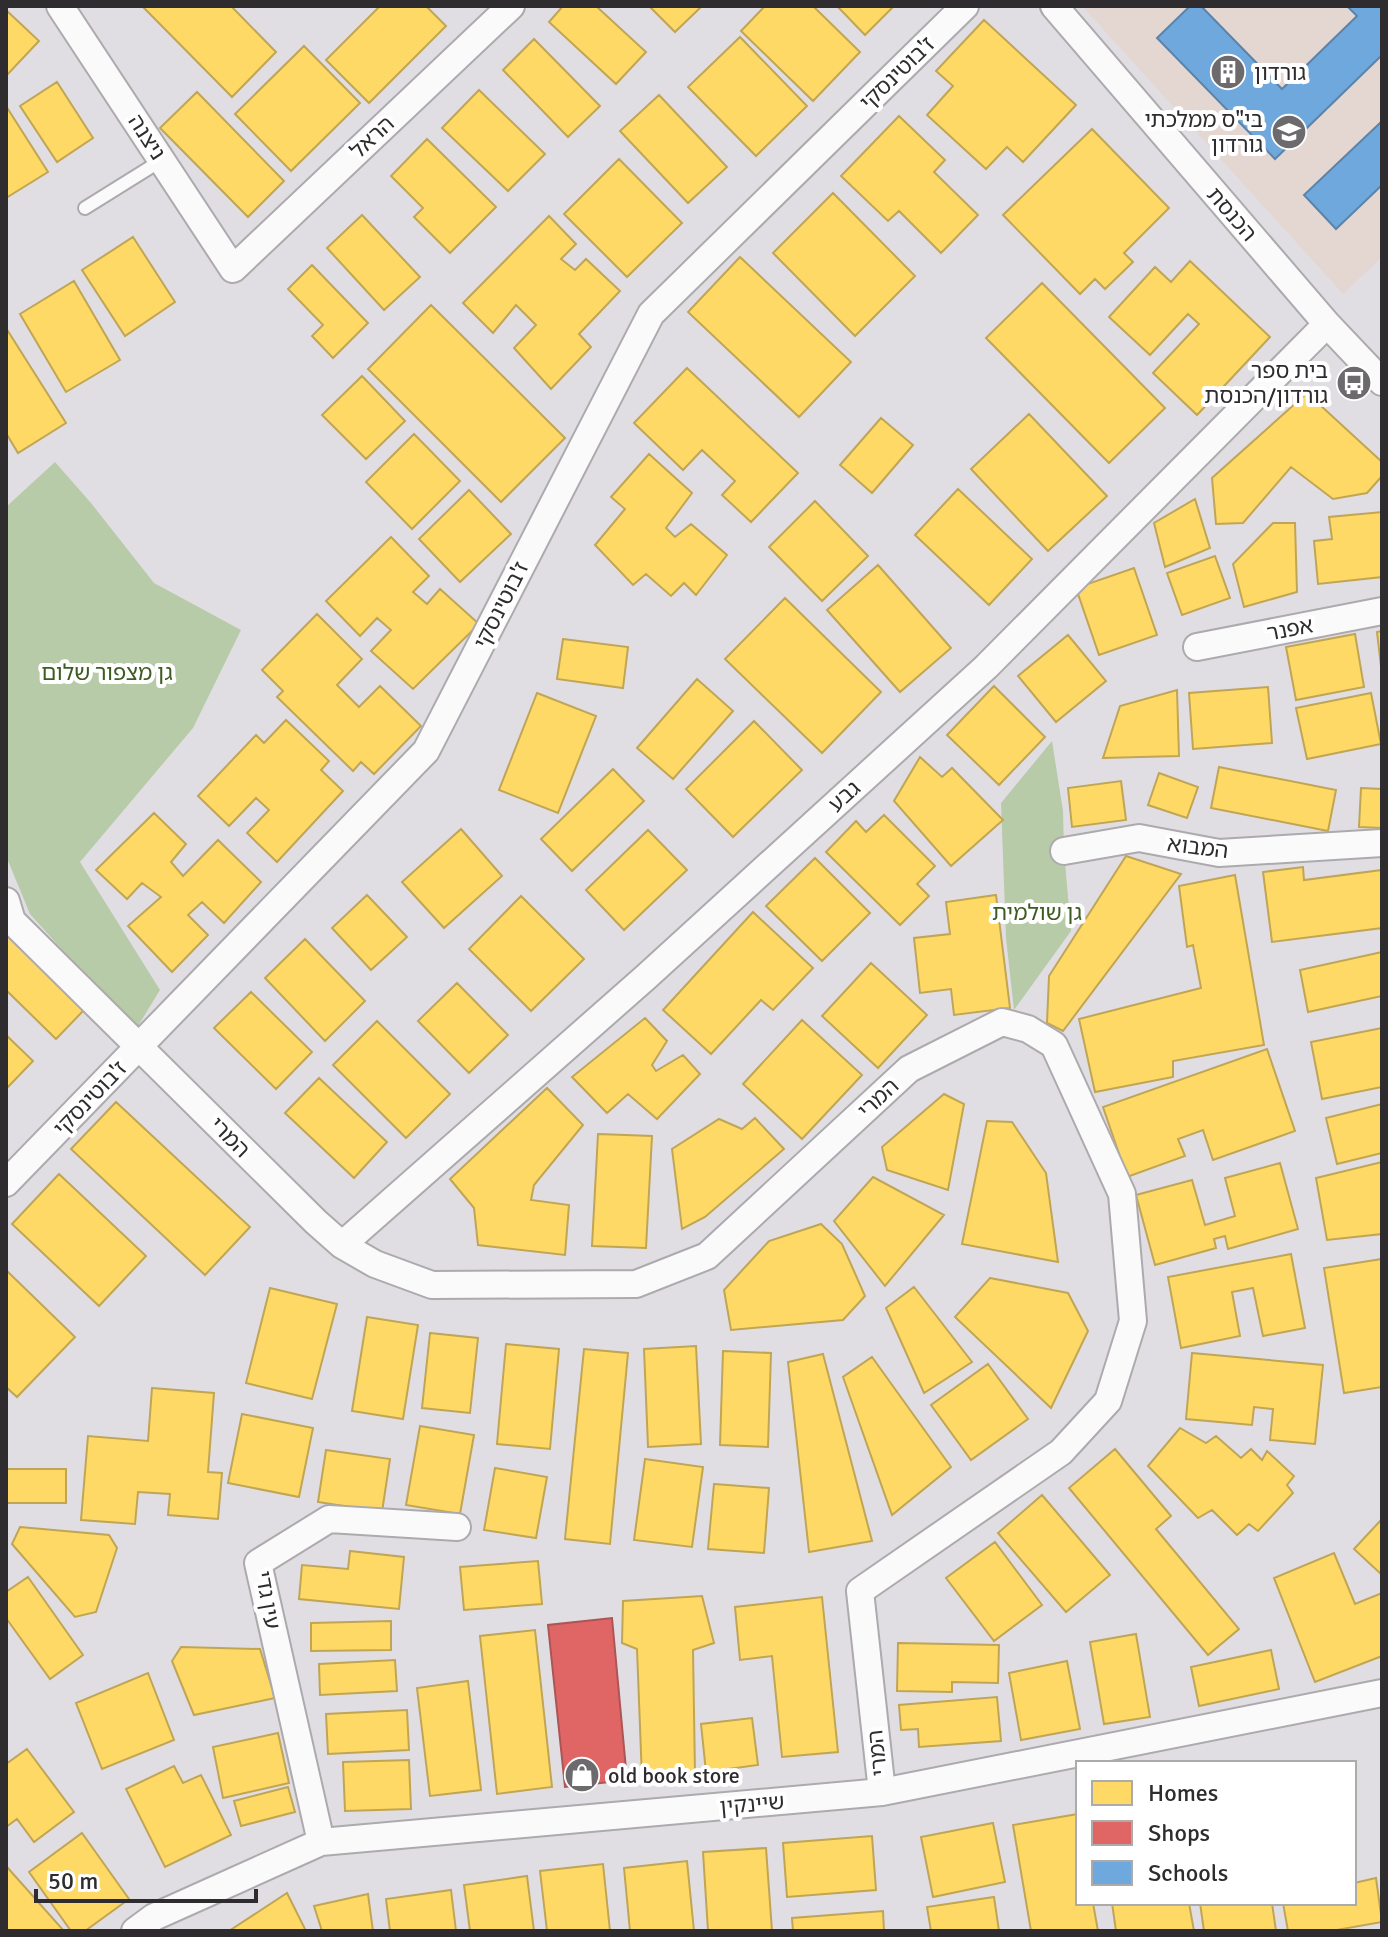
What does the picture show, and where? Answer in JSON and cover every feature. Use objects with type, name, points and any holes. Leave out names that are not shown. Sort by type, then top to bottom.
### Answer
[{"type":"street","name":"ניצנה","points":[[60,6],[233,269]]},
{"type":"street","name":"הראל","points":[[233,269],[511,6]]},
{"type":"street","name":"ז'בוטינסקי","points":[[6,1183],[426,751],[651,314],[965,6]]},
{"type":"street","name":"הכנסת","points":[[1054,6],[1327,324],[1382,382]]},
{"type":"street","name":"גבע","points":[[342,1245],[646,977],[986,667],[1327,324]]},
{"type":"street","name":"אפנר","points":[[1197,647],[1382,611]]},
{"type":"street","name":"המבוא","points":[[1064,851],[1139,838],[1219,853],[1382,843]]},
{"type":"street","name":"המרי","points":[[6,901],[12,921],[316,1222],[342,1245],[375,1264],[432,1285],[636,1284],[707,1256],[909,1069],[1002,1022],[1028,1029],[1054,1045],[1122,1194],[1133,1321],[1108,1401],[1061,1452],[860,1591],[882,1792]]},
{"type":"street","name":"עין גדי","points":[[321,1842],[258,1563],[329,1519],[457,1527]]},
{"type":"street","name":"שיינקין","points":[[135,1931],[154,1917],[321,1842],[882,1792],[1382,1693]]},
{"type":"lane","points":[[85,208],[162,160]]},
{"type":"shaded area","name":"בי\"ס ממלכתי גורדון","points":[[1082,6],[1382,6],[1382,257],[1343,294]]},
{"type":"green space","name":"גן מצפור שלום","points":[[55,462],[154,583],[241,630],[193,728],[80,862],[160,990],[135,1031],[30,914],[6,856],[6,507]]},
{"type":"green space","name":"גן שולמית","points":[[1052,741],[1063,811],[1071,931],[1014,1010],[1006,938],[1001,803]]},
{"type":"building: Homes","points":[[142,6],[231,6],[276,52],[232,97]]},
{"type":"building: Homes","points":[[380,6],[426,6],[446,26],[369,103],[326,60]]},
{"type":"building: Homes","points":[[563,6],[596,6],[646,52],[616,84],[549,22]]},
{"type":"building: Homes","points":[[649,6],[702,6],[675,32]]},
{"type":"building: Homes","points":[[765,6],[813,6],[860,52],[813,101],[741,31]]},
{"type":"building: Homes","points":[[837,6],[894,6],[865,35]]},
{"type":"building: Homes","points":[[6,10],[39,41],[6,76]]},
{"type":"building: Homes","points":[[984,20],[1076,105],[1023,162],[1007,147],[986,169],[927,115],[953,86],[936,71]]},
{"type":"building: Homes","points":[[740,37],[807,106],[756,156],[688,87]]},
{"type":"building: Homes","points":[[534,39],[600,106],[568,137],[503,70]]},
{"type":"building: Homes","points":[[304,46],[360,103],[291,171],[235,114]]},
{"type":"building: Homes","points":[[57,82],[93,138],[57,162],[20,106]]},
{"type":"building: Homes","points":[[479,90],[545,154],[508,191],[442,128]]},
{"type":"building: Homes","points":[[197,92],[284,181],[248,217],[160,128]]},
{"type":"building: Homes","points":[[659,95],[727,167],[688,203],[620,131]]},
{"type":"building: Homes","points":[[6,106],[48,172],[6,198]]},
{"type":"building: Homes","points":[[899,116],[945,160],[934,172],[978,215],[941,253],[899,211],[888,221],[841,176]]},
{"type":"building: Homes","points":[[1092,129],[1169,208],[1124,253],[1133,262],[1105,289],[1095,279],[1080,294],[1003,215]]},
{"type":"building: Homes","points":[[427,139],[496,207],[450,253],[414,217],[423,208],[391,176]]},
{"type":"building: Homes","points":[[619,159],[682,223],[627,277],[564,214]]},
{"type":"building: Homes","points":[[833,193],[915,276],[855,336],[773,253]]},
{"type":"building: Homes","points":[[362,215],[420,277],[384,310],[327,248]]},
{"type":"building: Homes","points":[[549,216],[576,244],[561,259],[575,270],[586,259],[620,291],[579,334],[591,347],[551,389],[514,348],[536,325],[516,305],[493,333],[463,303]]},
{"type":"building: Homes","points":[[133,237],[175,302],[125,336],[82,270]]},
{"type":"building: Homes","points":[[740,257],[851,362],[799,417],[688,312]]},
{"type":"building: Homes","points":[[1190,261],[1270,337],[1197,415],[1153,373],[1199,324],[1188,314],[1150,355],[1109,317],[1155,267],[1171,282]]},
{"type":"building: Homes","points":[[312,265],[368,323],[333,358],[312,336],[323,325],[288,289]]},
{"type":"building: Homes","points":[[74,281],[120,360],[66,392],[20,314]]},
{"type":"building: Homes","points":[[1042,283],[1165,408],[1109,463],[986,338]]},
{"type":"building: Homes","points":[[431,305],[565,438],[501,502],[368,369]]},
{"type":"building: Homes","points":[[6,328],[66,423],[18,453],[6,433]]},
{"type":"building: Homes","points":[[687,368],[798,473],[751,522],[722,495],[735,481],[702,450],[683,470],[634,423]]},
{"type":"building: Homes","points":[[362,376],[405,421],[366,459],[322,415]]},
{"type":"building: Homes","points":[[1307,393],[1382,462],[1382,476],[1367,493],[1333,499],[1291,467],[1243,523],[1216,524],[1212,478]]},
{"type":"building: Homes","points":[[1029,414],[1107,496],[1048,551],[971,469]]},
{"type":"building: Homes","points":[[881,418],[913,445],[872,493],[840,465]]},
{"type":"building: Homes","points":[[414,434],[460,481],[412,529],[366,482]]},
{"type":"building: Homes","points":[[649,454],[692,493],[666,528],[675,537],[691,524],[727,555],[696,595],[684,583],[671,596],[646,574],[633,585],[595,545],[625,509],[611,497]]},
{"type":"building: Homes","points":[[958,489],[1032,559],[989,605],[915,535]]},
{"type":"building: Homes","points":[[469,490],[511,534],[460,582],[419,539]]},
{"type":"building: Homes","points":[[1195,499],[1210,548],[1165,567],[1154,523]]},
{"type":"building: Homes","points":[[815,501],[868,556],[822,601],[769,547]]},
{"type":"building: Homes","points":[[1382,512],[1382,577],[1318,584],[1314,541],[1332,539],[1329,517]]},
{"type":"building: Homes","points":[[1273,523],[1295,523],[1297,592],[1244,607],[1233,564]]},
{"type":"building: Homes","points":[[391,537],[429,576],[413,592],[427,604],[440,589],[479,624],[413,689],[371,651],[391,630],[377,618],[360,636],[326,601]]},
{"type":"building: Homes","points":[[1215,556],[1230,598],[1182,615],[1167,573]]},
{"type":"building: Homes","points":[[878,565],[951,648],[900,692],[827,610]]},
{"type":"building: Homes","points":[[1134,568],[1157,635],[1099,655],[1076,588]]},
{"type":"building: Homes","points":[[785,598],[881,692],[822,753],[725,659]]},
{"type":"building: Homes","points":[[317,614],[362,659],[337,685],[359,707],[380,686],[421,726],[374,774],[361,762],[353,771],[277,697],[283,691],[262,670]]},
{"type":"building: Homes","points":[[1382,631],[1382,675],[1377,632]]},
{"type":"building: Homes","points":[[1355,634],[1364,687],[1296,700],[1286,647]]},
{"type":"building: Homes","points":[[1068,635],[1106,681],[1056,722],[1018,676]]},
{"type":"building: Homes","points":[[563,639],[628,647],[623,688],[557,679]]},
{"type":"building: Homes","points":[[697,679],[733,711],[673,779],[637,748]]},
{"type":"building: Homes","points":[[994,686],[1045,737],[999,785],[947,735]]},
{"type":"building: Homes","points":[[1268,687],[1272,743],[1193,749],[1189,693]]},
{"type":"building: Homes","points":[[1177,690],[1179,756],[1103,758],[1120,706]]},
{"type":"building: Homes","points":[[537,693],[596,716],[558,813],[499,790]]},
{"type":"building: Homes","points":[[1371,693],[1381,744],[1307,759],[1296,708]]},
{"type":"building: Homes","points":[[286,720],[329,761],[321,770],[343,791],[277,862],[247,833],[269,810],[256,798],[229,826],[198,796],[256,735],[264,743]]},
{"type":"building: Homes","points":[[754,721],[802,770],[733,837],[686,789]]},
{"type":"building: Homes","points":[[920,757],[942,777],[952,768],[1003,820],[951,866],[894,801]]},
{"type":"building: Homes","points":[[1219,767],[1336,790],[1328,831],[1211,808]]},
{"type":"building: Homes","points":[[613,769],[644,801],[572,871],[541,839]]},
{"type":"building: Homes","points":[[1159,773],[1198,787],[1187,818],[1148,805]]},
{"type":"building: Homes","points":[[1121,781],[1126,820],[1072,827],[1068,788]]},
{"type":"building: Homes","points":[[1361,788],[1382,789],[1382,828],[1359,827]]},
{"type":"building: Homes","points":[[154,813],[186,844],[171,862],[183,876],[218,840],[261,882],[224,923],[202,902],[188,915],[208,935],[172,972],[128,926],[161,897],[142,883],[127,899],[96,870]]},
{"type":"building: Homes","points":[[884,815],[935,866],[917,884],[929,896],[900,925],[826,852],[856,821],[866,832]]},
{"type":"building: Homes","points":[[461,829],[502,876],[444,928],[402,882]]},
{"type":"building: Homes","points":[[648,830],[687,870],[624,930],[586,890]]},
{"type":"building: Homes","points":[[1126,856],[1181,874],[1063,1031],[1047,1023],[1049,976]]},
{"type":"building: Homes","points":[[815,858],[870,913],[822,961],[766,906]]},
{"type":"building: Homes","points":[[1303,867],[1304,880],[1382,870],[1382,928],[1272,942],[1263,872]]},
{"type":"building: Homes","points":[[1235,875],[1264,1045],[1173,1061],[1173,1077],[1095,1092],[1079,1019],[1201,988],[1193,945],[1187,947],[1179,886]]},
{"type":"building: Homes","points":[[367,895],[407,937],[371,970],[332,928]]},
{"type":"building: Homes","points":[[996,895],[1010,1008],[954,1015],[951,989],[920,993],[914,938],[950,934],[946,902]]},
{"type":"building: Homes","points":[[521,896],[584,959],[531,1011],[469,949]]},
{"type":"building: Homes","points":[[753,912],[813,968],[773,1010],[761,1000],[711,1054],[663,1010]]},
{"type":"building: Homes","points":[[6,932],[84,1010],[56,1039],[6,990]]},
{"type":"building: Homes","points":[[305,939],[365,1001],[325,1041],[265,978]]},
{"type":"building: Homes","points":[[1382,952],[1382,996],[1308,1012],[1300,970]]},
{"type":"building: Homes","points":[[871,963],[927,1015],[878,1068],[822,1016]]},
{"type":"building: Homes","points":[[457,983],[508,1035],[469,1073],[418,1021]]},
{"type":"building: Homes","points":[[251,992],[312,1052],[276,1089],[214,1028]]},
{"type":"building: Homes","points":[[645,1018],[667,1041],[652,1065],[656,1071],[683,1055],[700,1074],[657,1119],[628,1094],[607,1113],[572,1077]]},
{"type":"building: Homes","points":[[802,1020],[862,1075],[802,1139],[743,1084]]},
{"type":"building: Homes","points":[[377,1021],[450,1094],[406,1138],[333,1065]]},
{"type":"building: Homes","points":[[1382,1028],[1382,1087],[1322,1099],[1311,1042]]},
{"type":"building: Homes","points":[[6,1035],[33,1061],[6,1089]]},
{"type":"building: Homes","points":[[1267,1049],[1295,1131],[1213,1160],[1203,1130],[1178,1139],[1185,1156],[1127,1177],[1103,1107]]},
{"type":"building: Homes","points":[[319,1078],[387,1142],[354,1178],[285,1113]]},
{"type":"building: Homes","points":[[547,1088],[583,1125],[534,1185],[531,1200],[569,1205],[565,1255],[478,1245],[474,1208],[450,1179]]},
{"type":"building: Homes","points":[[944,1094],[964,1104],[948,1190],[887,1170],[882,1147]]},
{"type":"building: Homes","points":[[116,1102],[250,1227],[205,1275],[71,1149]]},
{"type":"building: Homes","points":[[1382,1104],[1382,1153],[1337,1164],[1326,1118]]},
{"type":"building: Homes","points":[[755,1118],[784,1149],[705,1217],[682,1229],[672,1149],[719,1119],[742,1129]]},
{"type":"building: Homes","points":[[987,1121],[1012,1122],[1046,1173],[1058,1262],[962,1244]]},
{"type":"building: Homes","points":[[598,1134],[652,1136],[646,1248],[592,1246]]},
{"type":"building: Homes","points":[[1382,1162],[1382,1234],[1327,1240],[1316,1178]]},
{"type":"building: Homes","points":[[1280,1163],[1298,1229],[1228,1249],[1225,1236],[1214,1239],[1216,1248],[1155,1265],[1136,1195],[1192,1180],[1205,1225],[1235,1216],[1225,1178]]},
{"type":"building: Homes","points":[[59,1174],[146,1256],[99,1306],[12,1224]]},
{"type":"building: Homes","points":[[873,1177],[944,1215],[885,1286],[834,1221]]},
{"type":"building: Homes","points":[[821,1224],[842,1244],[865,1296],[843,1320],[731,1330],[724,1290],[769,1241]]},
{"type":"building: Homes","points":[[1291,1254],[1305,1328],[1263,1336],[1253,1288],[1232,1292],[1240,1336],[1181,1348],[1168,1277]]},
{"type":"building: Homes","points":[[1382,1259],[1382,1387],[1344,1393],[1324,1268]]},
{"type":"building: Homes","points":[[6,1270],[75,1337],[17,1397],[6,1387]]},
{"type":"building: Homes","points":[[990,1278],[1068,1293],[1088,1331],[1051,1408],[955,1317]]},
{"type":"building: Homes","points":[[914,1287],[972,1362],[924,1393],[886,1308]]},
{"type":"building: Homes","points":[[270,1288],[337,1304],[312,1399],[246,1383]]},
{"type":"building: Homes","points":[[367,1317],[418,1325],[403,1419],[352,1411]]},
{"type":"building: Homes","points":[[430,1333],[478,1338],[470,1413],[422,1408]]},
{"type":"building: Homes","points":[[506,1344],[559,1349],[550,1449],[497,1444]]},
{"type":"building: Homes","points":[[696,1346],[701,1444],[648,1447],[644,1349]]},
{"type":"building: Homes","points":[[584,1349],[628,1353],[610,1544],[565,1539]]},
{"type":"building: Homes","points":[[723,1351],[771,1353],[768,1447],[720,1445]]},
{"type":"building: Homes","points":[[1192,1353],[1323,1365],[1315,1444],[1270,1440],[1273,1409],[1254,1407],[1252,1425],[1186,1419]]},
{"type":"building: Homes","points":[[823,1354],[872,1541],[809,1552],[788,1362]]},
{"type":"building: Homes","points":[[872,1357],[951,1467],[892,1515],[843,1377]]},
{"type":"building: Homes","points":[[988,1364],[1028,1419],[971,1460],[931,1405]]},
{"type":"building: Homes","points":[[152,1388],[214,1393],[208,1472],[222,1473],[218,1519],[168,1515],[170,1494],[138,1492],[135,1524],[81,1520],[88,1436],[148,1441]]},
{"type":"building: Homes","points":[[242,1414],[313,1428],[299,1497],[228,1483]]},
{"type":"building: Homes","points":[[420,1426],[474,1435],[460,1514],[406,1505]]},
{"type":"building: Homes","points":[[1180,1428],[1206,1443],[1216,1436],[1241,1458],[1251,1449],[1262,1460],[1267,1451],[1294,1476],[1287,1485],[1293,1493],[1258,1531],[1249,1524],[1237,1535],[1212,1510],[1198,1518],[1148,1466]]},
{"type":"building: Homes","points":[[1115,1449],[1171,1516],[1156,1529],[1239,1629],[1208,1655],[1069,1488]]},
{"type":"building: Homes","points":[[326,1450],[390,1459],[382,1512],[318,1502]]},
{"type":"building: Homes","points":[[645,1459],[703,1467],[692,1547],[634,1540]]},
{"type":"building: Homes","points":[[495,1468],[547,1477],[536,1538],[484,1530]]},
{"type":"building: Homes","points":[[6,1469],[66,1469],[66,1503],[6,1503]]},
{"type":"building: Homes","points":[[714,1484],[769,1488],[764,1553],[708,1549]]},
{"type":"building: Homes","points":[[1042,1495],[1110,1575],[1066,1612],[998,1533]]},
{"type":"building: Homes","points":[[1382,1521],[1382,1575],[1354,1549]]},
{"type":"building: Homes","points":[[20,1527],[109,1535],[117,1548],[96,1612],[75,1617],[12,1544]]},
{"type":"building: Homes","points":[[995,1542],[1042,1605],[994,1641],[946,1578]]},
{"type":"building: Homes","points":[[350,1551],[404,1557],[399,1609],[299,1599],[302,1565],[348,1569]]},
{"type":"building: Homes","points":[[1334,1553],[1355,1604],[1382,1593],[1382,1656],[1315,1682],[1274,1578]]},
{"type":"building: Homes","points":[[538,1561],[542,1604],[464,1610],[460,1567]]},
{"type":"building: Homes","points":[[28,1577],[83,1655],[50,1679],[6,1618],[6,1592]]},
{"type":"building: Homes","points":[[702,1596],[714,1643],[693,1650],[695,1774],[642,1779],[637,1649],[622,1643],[623,1601]]},
{"type":"building: Homes","points":[[822,1597],[838,1752],[782,1757],[772,1656],[740,1660],[735,1607]]},
{"type":"building: Homes","points":[[391,1621],[391,1650],[311,1651],[311,1623]]},
{"type":"building: Homes","points":[[535,1630],[552,1787],[497,1794],[480,1636]]},
{"type":"building: Homes","points":[[1136,1634],[1150,1717],[1104,1724],[1090,1642]]},
{"type":"building: Homes","points":[[898,1643],[999,1645],[998,1683],[952,1682],[952,1692],[897,1691]]},
{"type":"building: Homes","points":[[181,1647],[260,1649],[275,1698],[194,1715],[172,1661]]},
{"type":"building: Homes","points":[[1271,1650],[1279,1689],[1199,1706],[1191,1667]]},
{"type":"building: Homes","points":[[395,1660],[397,1691],[320,1695],[319,1664]]},
{"type":"building: Homes","points":[[1067,1661],[1080,1729],[1021,1740],[1009,1673]]},
{"type":"building: Homes","points":[[148,1673],[174,1740],[102,1769],[76,1703]]},
{"type":"building: Homes","points":[[468,1681],[481,1790],[430,1796],[417,1688]]},
{"type":"building: Homes","points":[[997,1697],[1001,1741],[919,1747],[918,1729],[901,1730],[899,1705]]},
{"type":"building: Homes","points":[[407,1710],[409,1750],[328,1754],[326,1714]]},
{"type":"building: Homes","points":[[752,1718],[758,1765],[706,1772],[701,1724]]},
{"type":"building: Homes","points":[[278,1733],[289,1783],[223,1798],[213,1747]]},
{"type":"building: Homes","points":[[27,1749],[74,1812],[34,1842],[17,1819],[6,1827],[6,1764]]},
{"type":"building: Homes","points":[[409,1760],[411,1809],[345,1811],[343,1762]]},
{"type":"building: Homes","points":[[174,1766],[183,1783],[201,1775],[231,1835],[165,1867],[126,1789]]},
{"type":"building: Homes","points":[[288,1787],[295,1812],[241,1826],[234,1801]]},
{"type":"building: Homes","points":[[1076,1814],[1076,1905],[1093,1905],[1098,1931],[1031,1931],[1013,1825]]},
{"type":"building: Homes","points":[[993,1823],[1005,1882],[933,1897],[921,1837]]},
{"type":"building: Homes","points":[[82,1833],[129,1899],[85,1931],[71,1931],[29,1872]]},
{"type":"building: Homes","points":[[872,1836],[876,1890],[787,1897],[783,1843]]},
{"type":"building: Homes","points":[[766,1848],[772,1931],[708,1931],[703,1852]]},
{"type":"building: Homes","points":[[687,1861],[694,1931],[630,1931],[624,1868]]},
{"type":"building: Homes","points":[[603,1864],[610,1931],[547,1931],[540,1871]]},
{"type":"building: Homes","points":[[7,1867],[64,1931],[6,1931]]},
{"type":"building: Homes","points":[[527,1876],[534,1931],[470,1931],[464,1885]]},
{"type":"building: Homes","points":[[1376,1878],[1382,1922],[1331,1931],[1288,1931],[1283,1905],[1356,1905],[1356,1883]]},
{"type":"building: Homes","points":[[451,1890],[456,1931],[390,1931],[386,1899]]},
{"type":"building: Homes","points":[[287,1893],[306,1931],[229,1931]]},
{"type":"building: Homes","points":[[368,1894],[373,1931],[322,1931],[314,1906]]},
{"type":"building: Homes","points":[[994,1897],[999,1931],[931,1931],[927,1907]]},
{"type":"building: Homes","points":[[1112,1905],[1189,1905],[1194,1931],[1116,1931]]},
{"type":"building: Homes","points":[[1200,1905],[1272,1905],[1276,1931],[1204,1931]]},
{"type":"building: Homes","points":[[883,1911],[884,1931],[793,1931],[792,1918]]},
{"type":"building: Shops","points":[[612,1618],[627,1780],[565,1787],[548,1625]]},
{"type":"building: Schools","name":"גורדון","points":[[1190,6],[1201,6],[1282,89],[1357,16],[1347,6],[1382,6],[1382,55],[1275,159],[1157,38]]},
{"type":"building: Schools","points":[[1382,121],[1382,185],[1336,229],[1304,195]]},
{"type":"place","name":"גורדון","points":[[1228,72]]},
{"type":"place","name":"בי\"ס ממלכתי גורדון","points":[[1289,132]]},
{"type":"place","name":"בית ספר גורדון/הכנסת","points":[[1354,383]]},
{"type":"place","name":"old book store","points":[[582,1775]]}]
